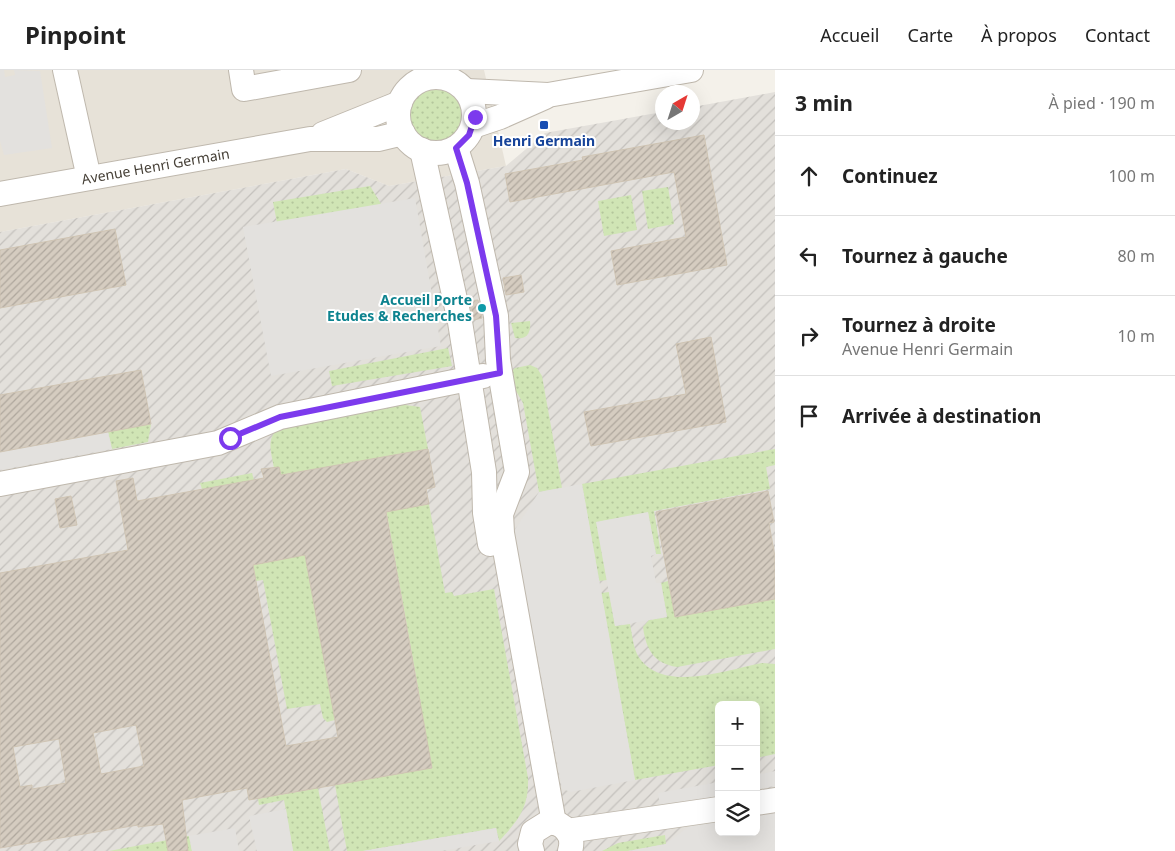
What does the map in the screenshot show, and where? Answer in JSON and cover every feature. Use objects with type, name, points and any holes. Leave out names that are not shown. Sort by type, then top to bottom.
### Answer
[{"type":"street","points":[[65,70],[89,178]]},
{"type":"street","points":[[241,70],[244,90],[349,70]]},
{"type":"street","name":"Avenue Henri Germain","points":[[310,139],[400,103],[411,86],[430,73],[450,79],[467,91],[548,95],[691,70]]},
{"type":"street","points":[[400,103],[399,124],[408,140],[422,150],[433,153],[445,152],[456,148],[469,135],[473,126],[474,108],[467,91]]},
{"type":"street","name":"Avenue Henri Germain","points":[[473,126],[500,117],[548,95]]},
{"type":"street","name":"Avenue Henri Germain","points":[[0,194],[310,139],[378,139],[403,133]]},
{"type":"street","points":[[456,148],[467,183],[496,316],[500,373],[517,472],[501,514],[502,533],[559,832]]},
{"type":"street","points":[[422,150],[460,322],[484,472],[485,513],[559,832]]},
{"type":"street","points":[[0,484],[218,443],[280,417],[500,373]]},
{"type":"street","points":[[760,802],[775,800]]},
{"type":"street","points":[[532,851],[530,844],[533,832],[559,832],[715,809]]},
{"type":"shaded area","points":[[0,70],[484,70],[506,166],[389,186],[346,169],[0,232]]},
{"type":"shaded area","points":[[0,70],[4,70],[5,77],[15,75],[14,70],[40,71],[52,148],[4,155],[0,141]]},
{"type":"shaded area","points":[[775,92],[775,851],[0,851],[0,232],[346,169],[389,186],[506,166],[545,133],[655,113],[655,130],[700,130],[700,106]]},
{"type":"shaded area","points":[[415,198],[441,346],[271,376],[243,227]]},
{"type":"shaded area","points":[[108,432],[112,449],[0,470],[0,452]]},
{"type":"shaded area","points":[[582,484],[635,780],[571,792],[562,789],[514,531],[539,492]]},
{"type":"shaded area","points":[[648,512],[656,554],[651,556],[656,583],[661,583],[667,617],[615,626],[596,522]]},
{"type":"shaded area","points":[[775,771],[775,786],[760,788],[760,774]]},
{"type":"shaded area","points":[[715,783],[715,797],[660,806],[658,793]]},
{"type":"shaded area","points":[[286,809],[293,851],[257,851],[249,816]]},
{"type":"shaded area","points":[[775,809],[775,851],[628,851],[666,844],[692,824],[715,820],[715,836],[760,836],[760,811]]},
{"type":"shaded area","points":[[235,828],[239,851],[192,851],[189,836]]},
{"type":"shaded area","points":[[496,828],[499,841],[441,851],[363,851]]},
{"type":"green space","points":[[436,88],[447,90],[456,96],[462,105],[464,116],[462,127],[456,136],[447,142],[436,144],[425,142],[416,136],[410,127],[408,116],[410,105],[416,96],[425,90]]},
{"type":"green space","points":[[370,186],[383,207],[277,223],[273,202]]},
{"type":"green space","points":[[668,187],[674,224],[648,229],[642,191]]},
{"type":"green space","points":[[631,195],[637,230],[604,236],[598,201]]},
{"type":"green space","points":[[530,321],[528,334],[523,338],[515,338],[511,323]]},
{"type":"green space","points":[[448,348],[452,366],[332,386],[329,371]]},
{"type":"green space","points":[[530,365],[537,368],[542,376],[562,488],[539,492],[523,403],[516,391],[512,371],[515,368]]},
{"type":"green space","points":[[398,404],[420,407],[428,449],[281,475],[278,467],[274,468],[271,441],[275,432],[279,429]]},
{"type":"green space","points":[[151,424],[148,442],[112,449],[108,432]]},
{"type":"green space","points":[[775,449],[775,465],[766,467],[770,489],[654,511],[661,554],[656,554],[648,513],[597,522],[607,580],[599,581],[582,484]]},
{"type":"green space","points":[[252,473],[254,480],[202,489],[200,483]]},
{"type":"green space","points":[[398,489],[402,509],[429,504],[445,593],[452,592],[454,596],[494,589],[528,778],[525,805],[512,826],[499,841],[496,828],[363,851],[347,851],[335,785],[432,767],[423,720],[404,707],[421,704],[383,492]]},
{"type":"green space","points":[[300,528],[335,720],[327,722],[323,718],[320,704],[287,709],[263,580],[256,581],[248,537]]},
{"type":"green space","points":[[668,581],[675,617],[775,599],[775,649],[677,667],[662,662],[652,654],[646,642],[643,627],[649,620],[667,617],[661,583]]},
{"type":"green space","points":[[609,592],[615,626],[630,624],[637,654],[647,666],[661,674],[677,677],[694,676],[762,663],[775,664],[775,754],[760,757],[760,701],[715,701],[715,766],[635,780],[601,593]]},
{"type":"green space","points":[[318,788],[330,851],[293,851],[284,800],[259,805],[258,799]]},
{"type":"green space","points":[[665,835],[666,844],[628,851],[602,851],[618,843]]},
{"type":"green space","points":[[189,836],[192,851],[109,851]]},
{"type":"building","points":[[704,135],[727,265],[617,285],[611,251],[686,237],[674,172],[510,202],[505,174],[583,160],[582,157]]},
{"type":"building","points":[[115,229],[126,285],[0,308],[0,250]]},
{"type":"building","points":[[521,275],[524,292],[506,295],[503,278]]},
{"type":"building","points":[[478,300],[482,318],[474,320],[469,301]]},
{"type":"building","points":[[711,337],[726,422],[591,446],[584,412],[686,394],[676,344]]},
{"type":"building","points":[[141,370],[151,424],[0,452],[0,395]]},
{"type":"building","points":[[428,449],[435,487],[426,489],[429,504],[386,512],[432,768],[249,800],[247,788],[182,800],[188,851],[168,851],[163,824],[138,827],[138,825],[0,848],[0,573],[128,550],[116,481],[133,478],[137,501],[264,478],[261,469],[279,467],[281,475]],"holes":[[[305,555],[338,737],[286,746],[253,565]],[[136,725],[144,766],[101,774],[93,733]],[[59,739],[66,783],[32,789],[32,785],[20,787],[13,747]]]},
{"type":"building","points":[[768,491],[774,522],[769,523],[775,557],[775,599],[675,617],[656,512]]},
{"type":"building","points":[[71,496],[77,525],[60,528],[55,499]]},
{"type":"place","name":"Henri Germain","points":[[544,125]]},
{"type":"place","name":"Accueil Porte Etudes & Recherches","points":[[482,308]]},
{"type":"route","points":[[230,438],[280,417],[500,373],[496,316],[467,183],[456,148],[469,135],[475,117]]}]
